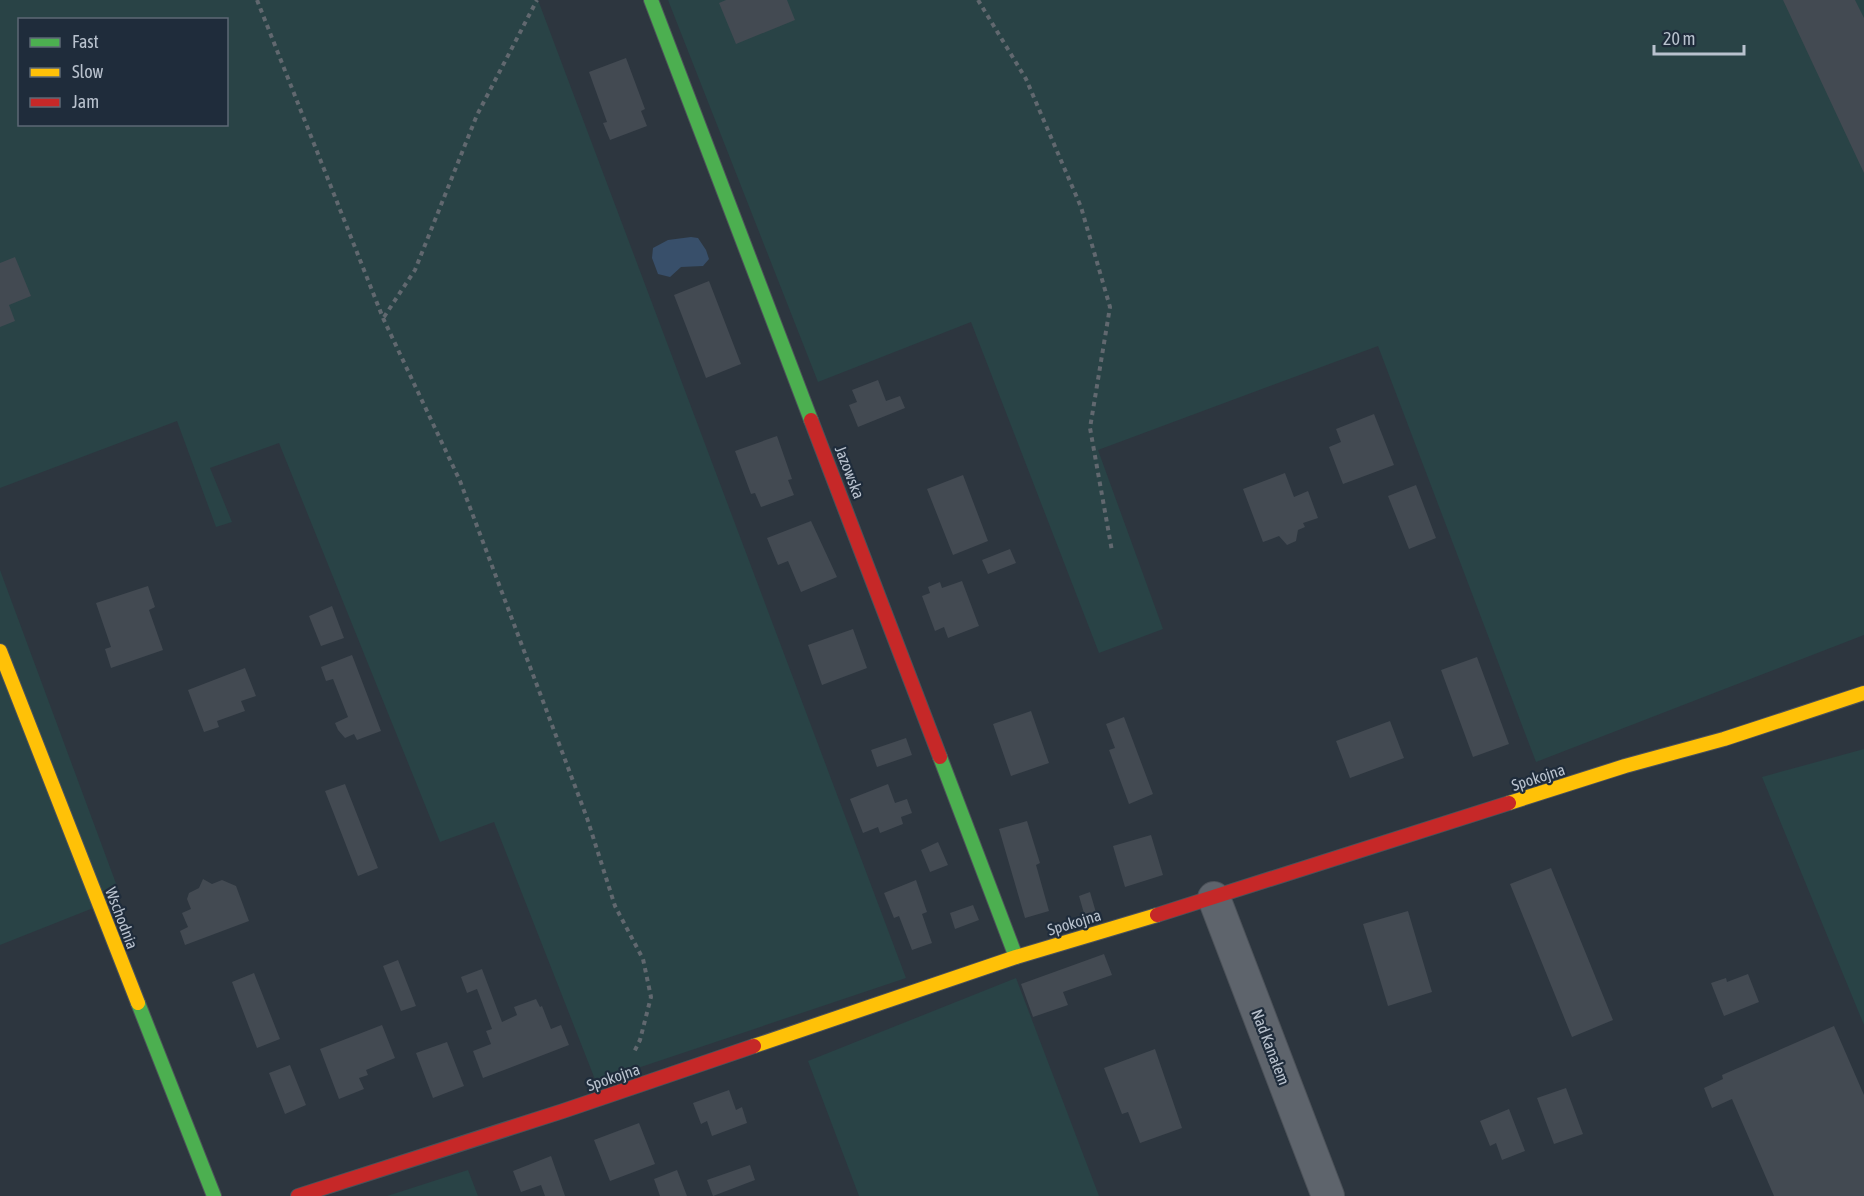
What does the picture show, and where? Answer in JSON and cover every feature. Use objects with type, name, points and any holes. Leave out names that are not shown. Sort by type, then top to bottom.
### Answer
[{"type":"street","name":"Jazowska","points":[[651,0],[1016,957]]},
{"type":"street","name":"Wschodnia","points":[[0,651],[214,1196]]},
{"type":"street","name":"Spokojna","points":[[298,1196],[612,1095],[1016,957],[1214,898],[1625,766],[1724,739],[1864,693]]},
{"type":"street","name":"Nad Kanałem","points":[[1214,898],[1328,1196]]},
{"type":"path","points":[[257,0],[383,318],[460,482],[587,818],[615,906],[643,959],[651,996],[640,1040],[612,1095]]},
{"type":"path","points":[[383,318],[415,270],[477,115],[537,0]]},
{"type":"path","points":[[978,0],[1026,78],[1081,207],[1110,307],[1090,428],[1112,551]]},
{"type":"green space","points":[[0,0],[538,0],[906,978],[596,1082],[494,822],[440,842],[279,443],[210,468],[232,522],[216,527],[177,421],[0,488]]},
{"type":"green space","points":[[668,0],[1864,0],[1864,635],[1536,762],[1378,346],[1098,450],[1163,629],[1099,653],[971,322],[818,382]]},
{"type":"green space","points":[[0,570],[121,897],[0,945]]},
{"type":"green space","points":[[1864,749],[1864,1025],[1762,777]]},
{"type":"green space","points":[[1016,978],[1099,1196],[859,1196],[808,1061]]},
{"type":"green space","points":[[468,1170],[478,1196],[387,1196]]},
{"type":"water","points":[[698,238],[706,250],[709,259],[703,266],[681,267],[670,277],[658,274],[652,258],[653,248],[668,240]]},
{"type":"building","points":[[726,0],[787,0],[795,20],[736,44],[719,3]]},
{"type":"building","points":[[1783,0],[1855,0],[1864,18],[1864,173]]},
{"type":"building","points":[[626,58],[645,109],[641,111],[647,126],[610,140],[603,123],[607,122],[589,72]]},
{"type":"building","points":[[15,257],[31,296],[9,305],[15,321],[0,327],[0,263]]},
{"type":"building","points":[[709,281],[741,364],[706,378],[674,295]]},
{"type":"building","points":[[878,380],[886,401],[900,396],[905,408],[858,427],[849,405],[857,402],[852,390]]},
{"type":"building","points":[[1374,414],[1394,465],[1343,484],[1329,447],[1341,442],[1336,429]]},
{"type":"building","points":[[777,436],[792,479],[788,480],[794,495],[761,507],[755,493],[751,494],[735,451]]},
{"type":"building","points":[[1285,473],[1294,497],[1308,491],[1318,518],[1303,523],[1305,527],[1298,530],[1296,541],[1287,545],[1279,536],[1263,542],[1243,489]]},
{"type":"building","points":[[963,475],[988,541],[953,555],[927,489]]},
{"type":"building","points":[[1416,485],[1436,538],[1409,549],[1388,496]]},
{"type":"building","points":[[811,521],[837,577],[801,592],[788,561],[778,565],[767,538]]},
{"type":"building","points":[[1010,549],[1016,563],[988,574],[982,560]]},
{"type":"building","points":[[962,581],[979,626],[948,638],[944,627],[935,631],[922,596],[930,593],[928,587],[940,582],[942,588]]},
{"type":"building","points":[[148,586],[155,607],[149,610],[163,650],[111,668],[105,649],[111,647],[96,603]]},
{"type":"building","points":[[332,606],[344,638],[321,646],[309,616]]},
{"type":"building","points":[[853,629],[867,668],[822,685],[808,645]]},
{"type":"building","points":[[352,655],[381,731],[357,740],[354,734],[345,738],[338,730],[335,723],[348,717],[333,679],[326,681],[321,667]]},
{"type":"building","points":[[1477,657],[1509,744],[1473,757],[1441,670]]},
{"type":"building","points":[[245,668],[256,696],[241,701],[245,711],[217,721],[219,727],[204,732],[188,690]]},
{"type":"building","points":[[1031,711],[1049,763],[1011,776],[993,724]]},
{"type":"building","points":[[1124,717],[1153,794],[1129,804],[1109,750],[1115,748],[1106,724]]},
{"type":"building","points":[[1390,721],[1404,758],[1350,778],[1336,741]]},
{"type":"building","points":[[906,738],[912,755],[877,767],[871,750]]},
{"type":"building","points":[[345,784],[378,868],[358,876],[325,791]]},
{"type":"building","points":[[888,784],[895,803],[907,799],[912,813],[901,817],[903,824],[880,833],[878,827],[863,833],[850,799]]},
{"type":"building","points":[[1027,821],[1040,863],[1036,865],[1049,911],[1025,918],[999,829]]},
{"type":"building","points":[[1151,835],[1163,875],[1125,887],[1113,846]]},
{"type":"building","points":[[938,842],[948,865],[930,872],[921,850]]},
{"type":"building","points":[[1551,868],[1613,1020],[1572,1037],[1510,884]]},
{"type":"building","points":[[203,879],[212,884],[222,880],[236,886],[249,921],[185,945],[180,931],[188,927],[182,913],[191,909],[187,899],[189,893],[199,888]]},
{"type":"building","points":[[916,880],[927,912],[922,914],[932,943],[912,950],[899,916],[894,918],[884,893]]},
{"type":"building","points":[[1090,892],[1097,916],[1086,920],[1079,896]]},
{"type":"building","points":[[973,905],[979,920],[955,929],[950,913]]},
{"type":"building","points":[[1408,911],[1432,992],[1388,1006],[1363,924]]},
{"type":"building","points":[[1104,954],[1112,975],[1063,992],[1068,1005],[1033,1017],[1021,984]]},
{"type":"building","points":[[398,960],[416,1006],[401,1011],[383,966]]},
{"type":"building","points":[[482,969],[502,1022],[517,1015],[514,1007],[536,999],[540,1007],[542,1006],[551,1029],[561,1025],[569,1045],[483,1078],[473,1051],[491,1044],[486,1031],[492,1029],[477,989],[467,993],[461,977]]},
{"type":"building","points":[[254,973],[280,1039],[257,1048],[232,982]]},
{"type":"building","points":[[1748,974],[1759,1002],[1724,1016],[1711,983],[1726,978],[1727,982]]},
{"type":"building","points":[[382,1025],[395,1058],[366,1070],[368,1075],[359,1078],[364,1089],[339,1099],[320,1049]]},
{"type":"building","points":[[1834,1026],[1864,1095],[1864,1196],[1774,1196],[1732,1099],[1712,1108],[1704,1088],[1723,1079],[1722,1075]]},
{"type":"building","points":[[447,1042],[464,1086],[433,1098],[416,1053]]},
{"type":"building","points":[[1155,1049],[1182,1128],[1140,1143],[1128,1112],[1122,1114],[1104,1068]]},
{"type":"building","points":[[290,1065],[306,1105],[285,1114],[269,1073]]},
{"type":"building","points":[[1566,1088],[1583,1134],[1554,1144],[1537,1098]]},
{"type":"building","points":[[729,1090],[736,1110],[742,1107],[747,1123],[712,1136],[707,1121],[701,1124],[693,1103]]},
{"type":"building","points":[[1509,1109],[1525,1151],[1502,1160],[1496,1143],[1490,1146],[1480,1121]]},
{"type":"building","points":[[639,1123],[655,1164],[610,1181],[594,1140]]},
{"type":"building","points":[[551,1156],[565,1196],[545,1196],[541,1185],[521,1192],[513,1171]]},
{"type":"building","points":[[750,1165],[755,1180],[713,1196],[707,1180]]},
{"type":"building","points":[[677,1170],[687,1196],[660,1196],[654,1179]]},
{"type":"traffic: fast","points":[[651,0],[811,420]]},
{"type":"traffic: fast","points":[[940,757],[1016,957]]},
{"type":"traffic: fast","points":[[138,1003],[214,1196]]},
{"type":"traffic: slow","points":[[0,651],[138,1003]]},
{"type":"traffic: slow","points":[[1509,803],[1625,766],[1724,739],[1864,693]]},
{"type":"traffic: slow","points":[[754,1046],[1016,957],[1157,915]]},
{"type":"traffic: jam","points":[[811,420],[940,757]]},
{"type":"traffic: jam","points":[[1157,915],[1509,803]]},
{"type":"traffic: jam","points":[[298,1196],[563,1111],[754,1046]]}]
